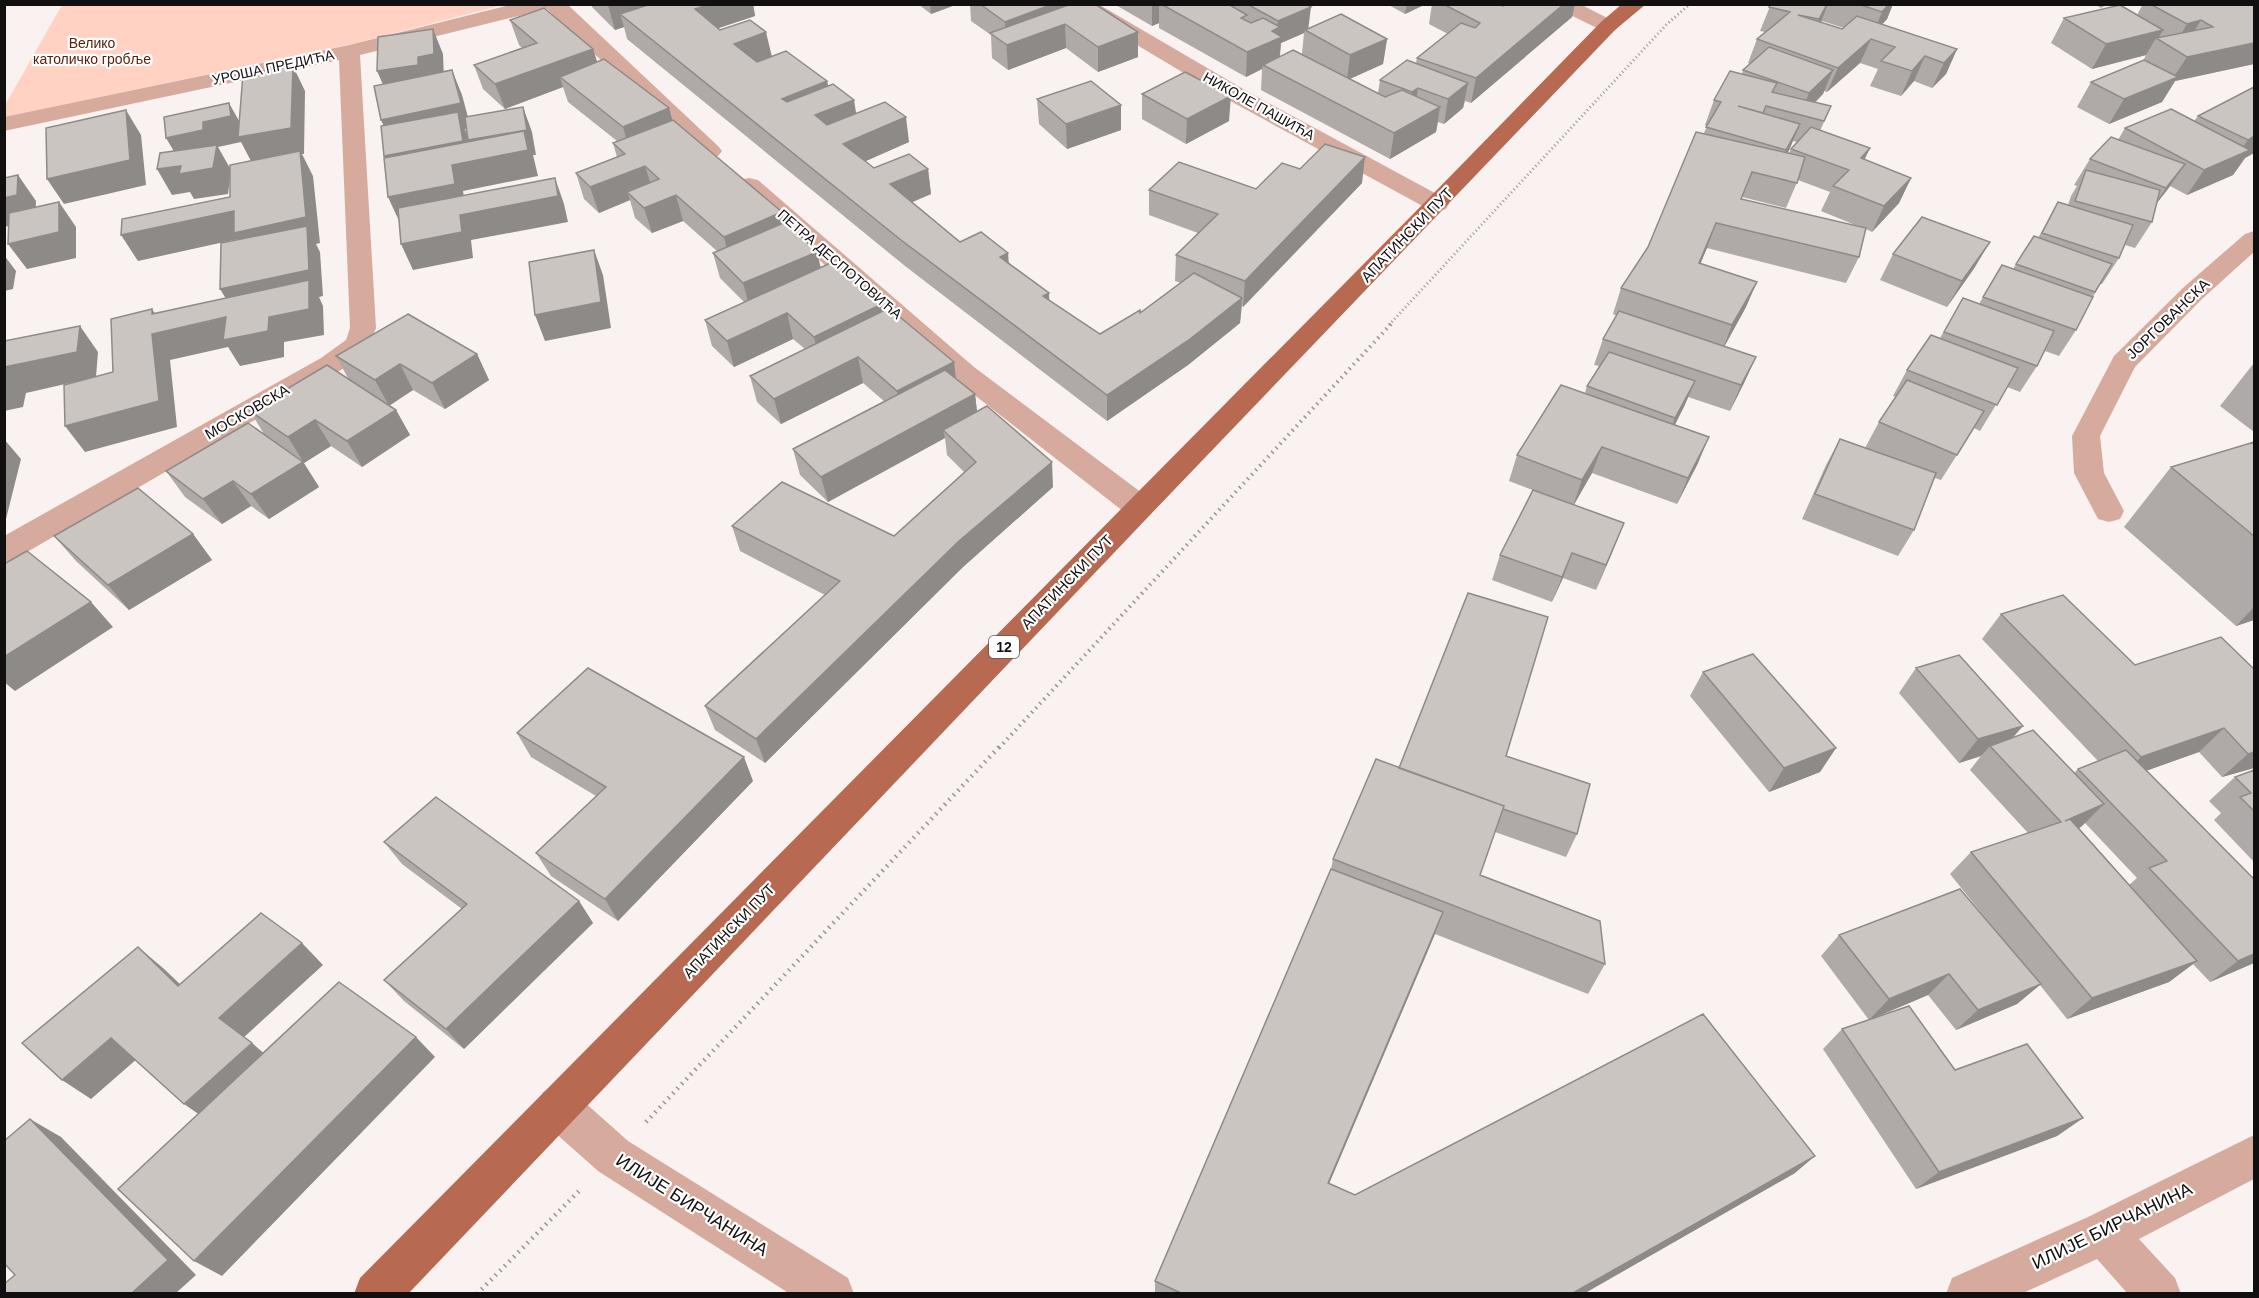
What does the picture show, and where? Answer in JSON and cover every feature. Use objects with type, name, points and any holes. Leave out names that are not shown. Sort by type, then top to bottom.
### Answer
[{"type":"main road","name":"АПАТИНСКИ ПУТ","points":[[376,1293],[1608,26],[1636,4]]},
{"type":"street","name":"УРОША ПРЕДИЋА","points":[[4,124],[349,51],[541,4]]},
{"type":"street","name":"ПЕТРА ДЕСПОТОВИЋА","points":[[554,4],[683,129],[964,373],[1139,507]]},
{"type":"street","name":"НИКОЛЕ ПАШИЋА","points":[[1082,4],[1242,98],[1437,204]]},
{"type":"street","points":[[1563,4],[1608,26]]},
{"type":"street","name":"МОСКОВСКА","points":[[4,551],[331,364],[358,344],[363,328],[349,51]]},
{"type":"street","name":"ЈОРГОВАНСКА","points":[[2109,511],[2089,472],[2086,436],[2124,362],[2193,293],[2254,239]]},
{"type":"street","name":"ИЛИЈЕ БИРЧАНИНА","points":[[558,1107],[613,1156],[832,1293]]},
{"type":"street","name":"ИЛИЈЕ БИРЧАНИНА","points":[[1968,1293],[2104,1233],[2254,1156]]},
{"type":"street","points":[[2104,1233],[2159,1293]]},
{"type":"path","points":[[477,1293],[613,1156],[1039,705],[1626,68],[1667,24],[1690,4]]},
{"type":"green space","name":"Велико католичко гробље","points":[[62,5],[503,5],[356,43],[5,117],[5,105]]},
{"type":"building","points":[[651,4],[710,4],[695,9],[720,30],[750,20],[766,32],[734,44],[757,62],[786,51],[827,81],[782,99],[787,102],[833,84],[854,100],[815,115],[827,125],[885,102],[906,117],[843,144],[874,168],[909,154],[928,169],[890,184],[960,242],[981,232],[1008,253],[1000,257],[1049,293],[1043,296],[1100,334],[1140,310],[1140,313],[1194,273],[1242,298],[1190,339],[1107,395],[901,240],[620,14]]},
{"type":"building","points":[[980,4],[1053,4],[1005,22]]},
{"type":"building","points":[[1071,4],[1095,4],[1138,32],[1098,47],[1065,24],[1007,45],[990,33]]},
{"type":"building","points":[[1161,4],[1228,4],[1247,15],[1241,18],[1251,23],[1263,18],[1280,27],[1272,31],[1282,37],[1247,52]]},
{"type":"building","points":[[1247,4],[1306,4],[1311,7],[1278,21]]},
{"type":"building","points":[[1443,4],[1500,4],[1503,6],[1506,4],[1564,4],[1476,78],[1417,58],[1461,23],[1475,28],[1480,23]]},
{"type":"building","points":[[1771,4],[1827,4],[1819,19],[1798,15],[1842,29],[1857,16],[1957,49],[1944,63],[1925,56],[1912,71],[1881,61],[1895,47],[1871,39],[1838,68],[1757,39],[1790,12],[1769,7]]},
{"type":"building","points":[[1858,4],[1889,4],[1882,12]]},
{"type":"building","points":[[2150,4],[2254,4],[2254,43],[2187,57],[2156,38],[2213,27],[2201,20],[2187,24]]},
{"type":"building","points":[[2120,5],[2163,30],[2106,44],[2064,18]]},
{"type":"building","points":[[544,8],[593,49],[495,84],[474,65],[537,43],[510,20]]},
{"type":"building","points":[[1341,14],[1387,39],[1350,55],[1305,30]]},
{"type":"building","points":[[433,29],[434,54],[418,57],[418,65],[377,71],[378,37]]},
{"type":"building","points":[[1769,47],[1833,70],[1809,93],[1743,70]]},
{"type":"building","points":[[1293,50],[1385,97],[1402,90],[1440,107],[1394,133],[1263,65]]},
{"type":"building","points":[[604,59],[669,108],[623,127],[560,77]]},
{"type":"building","points":[[1407,60],[1468,83],[1448,99],[1418,88],[1412,92],[1380,80]]},
{"type":"building","points":[[2144,60],[2178,77],[2124,99],[2091,82]]},
{"type":"building","points":[[293,66],[291,128],[238,137],[243,74]]},
{"type":"building","points":[[452,70],[461,103],[381,120],[374,86]]},
{"type":"building","points":[[1730,71],[1777,83],[1772,92],[1831,106],[1824,121],[1766,106],[1763,113],[1738,106],[1800,124],[1786,150],[1706,127],[1721,102],[1714,100]]},
{"type":"building","points":[[1185,72],[1231,96],[1187,119],[1142,94]]},
{"type":"building","points":[[1091,81],[1121,105],[1066,124],[1037,99]]},
{"type":"building","points":[[2254,87],[2254,136],[2248,140],[2198,116]]},
{"type":"building","points":[[229,103],[231,116],[203,122],[203,130],[166,138],[164,117]]},
{"type":"building","points":[[523,107],[527,130],[468,140],[465,117]]},
{"type":"building","points":[[2171,109],[2250,150],[2204,170],[2125,128]]},
{"type":"building","points":[[126,110],[130,160],[47,179],[46,128]]},
{"type":"building","points":[[458,112],[463,141],[384,156],[381,126]]},
{"type":"building","points":[[673,120],[782,212],[724,237],[676,195],[644,208],[627,192],[659,179],[645,166],[590,187],[576,173],[625,154],[613,143]]},
{"type":"building","points":[[1811,127],[1870,148],[1861,158],[1911,178],[1884,206],[1833,186],[1849,170],[1791,149]]},
{"type":"building","points":[[524,131],[528,150],[452,165],[455,184],[388,197],[384,158]]},
{"type":"building","points":[[1696,132],[1805,157],[1797,183],[1752,172],[1741,199],[1866,228],[1859,257],[1716,223],[1699,263],[1757,282],[1732,325],[1621,288],[1648,247]]},
{"type":"building","points":[[2111,137],[2185,164],[2166,188],[2090,159]]},
{"type":"building","points":[[1325,144],[1365,157],[1245,281],[1176,255],[1218,214],[1149,190],[1179,162],[1256,189],[1282,163],[1300,169]]},
{"type":"building","points":[[217,145],[213,168],[179,174],[181,166],[157,169],[160,153]]},
{"type":"building","points":[[300,151],[306,217],[234,233],[234,211],[121,235],[122,219],[230,197],[230,165]]},
{"type":"building","points":[[2086,170],[2160,190],[2152,222],[2075,201]]},
{"type":"building","points":[[18,175],[17,195],[4,198],[4,178]]},
{"type":"building","points":[[555,178],[558,196],[460,215],[462,232],[401,244],[398,208]]},
{"type":"building","points":[[59,202],[59,232],[8,244],[9,213]]},
{"type":"building","points":[[2058,202],[2133,225],[2119,258],[2042,233]]},
{"type":"building","points":[[1922,217],[1990,242],[1962,281],[1893,254]]},
{"type":"building","points":[[786,222],[817,252],[743,283],[713,253]]},
{"type":"building","points":[[307,226],[309,270],[220,289],[221,243]]},
{"type":"building","points":[[2034,236],[2112,264],[2095,292],[2016,264]]},
{"type":"building","points":[[594,250],[601,302],[535,315],[529,262]]},
{"type":"building","points":[[833,262],[882,304],[814,337],[787,313],[727,341],[705,320]]},
{"type":"building","points":[[2002,265],[2093,297],[2076,330],[1983,297]]},
{"type":"building","points":[[309,280],[309,309],[269,317],[268,331],[223,340],[226,317],[152,334],[159,401],[65,426],[64,385],[113,372],[111,319],[152,309],[152,314]]},
{"type":"building","points":[[1963,298],[2054,331],[2037,366],[1944,332]]},
{"type":"building","points":[[889,308],[954,362],[897,391],[858,357],[774,399],[750,376]]},
{"type":"building","points":[[1619,311],[1756,357],[1741,385],[1603,339]]},
{"type":"building","points":[[408,314],[477,354],[432,383],[400,364],[375,380],[336,356]]},
{"type":"building","points":[[80,326],[77,352],[5,367],[4,370],[4,341]]},
{"type":"building","points":[[1931,335],[2018,368],[1997,405],[1907,370]]},
{"type":"building","points":[[1609,352],[1695,381],[1675,418],[1587,386]]},
{"type":"building","points":[[327,365],[396,410],[347,441],[315,420],[288,437],[250,411]]},
{"type":"building","points":[[945,370],[975,394],[821,477],[793,449]]},
{"type":"building","points":[[1907,380],[1984,411],[1957,455],[1879,422]]},
{"type":"building","points":[[1561,385],[1709,437],[1688,478],[1602,447],[1582,480],[1517,455]]},
{"type":"building","points":[[987,406],[1052,462],[959,541],[756,739],[705,706],[840,581],[732,526],[782,482],[894,536],[976,462],[943,430]]},
{"type":"building","points":[[248,423],[303,462],[251,494],[233,481],[203,499],[166,471]]},
{"type":"building","points":[[1840,439],[1936,473],[1914,530],[1815,494]]},
{"type":"building","points":[[2254,442],[2254,536],[2171,467]]},
{"type":"building","points":[[138,488],[193,534],[108,585],[54,536]]},
{"type":"building","points":[[1533,490],[1624,523],[1606,565],[1572,553],[1562,577],[1500,555]]},
{"type":"building","points":[[27,551],[91,602],[4,657],[4,564]]},
{"type":"building","points":[[1468,593],[1548,617],[1506,756],[1590,784],[1577,834],[1503,809],[1504,806],[1399,768]]},
{"type":"building","points":[[2063,595],[2135,665],[2221,637],[2254,669],[2254,752],[2248,754],[2224,728],[2141,757],[2001,614]]},
{"type":"building","points":[[1753,654],[1836,748],[1784,768],[1703,672]]},
{"type":"building","points":[[1959,655],[2023,726],[1978,739],[1916,668]]},
{"type":"building","points":[[588,668],[744,757],[605,899],[536,853],[606,787],[517,733]]},
{"type":"building","points":[[2033,730],[2104,804],[2065,821],[2070,819],[2197,961],[2092,998],[1971,852],[2061,822],[1990,746]]},
{"type":"building","points":[[2126,750],[2254,879],[2254,954],[2238,961],[2149,868],[2167,861],[2078,769]]},
{"type":"building","points":[[1376,759],[1504,806],[1480,875],[1600,921],[1605,964],[1333,859]]},
{"type":"building","points":[[2254,770],[2254,811],[2240,797],[2251,793],[2235,777]]},
{"type":"building","points":[[436,797],[579,901],[446,1029],[384,980],[467,904],[384,842]]},
{"type":"building","points":[[1331,869],[1443,912],[1328,1183],[1355,1195],[1703,1014],[1815,1156],[1573,1293],[1181,1293],[1155,1281]]},
{"type":"building","points":[[1960,889],[2041,984],[1978,1010],[1949,974],[1889,999],[1839,935]]},
{"type":"building","points":[[261,913],[302,943],[219,1018],[252,1043],[184,1104],[111,1038],[62,1080],[22,1043],[138,947],[178,986]]},
{"type":"building","points":[[339,982],[416,1037],[194,1261],[118,1189]]},
{"type":"building","points":[[1909,1006],[1955,1070],[2027,1044],[2083,1118],[1939,1172],[1842,1029]]},
{"type":"building","points":[[30,1119],[168,1260],[132,1293],[4,1293],[4,1284],[15,1275],[4,1263],[4,1141]]}]
